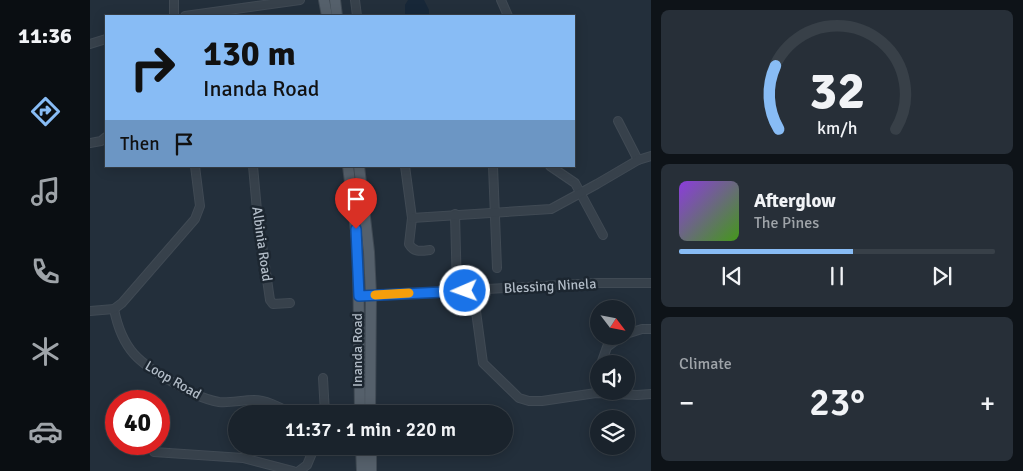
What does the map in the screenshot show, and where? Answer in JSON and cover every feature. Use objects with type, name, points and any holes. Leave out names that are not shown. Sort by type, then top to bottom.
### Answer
[{"type":"main road","points":[[324,0],[327,15]]},
{"type":"main road","points":[[335,0],[337,15]]},
{"type":"main road","name":"Inanda Road","points":[[348,167],[357,235],[360,405]]},
{"type":"main road","name":"Inanda Road","points":[[359,167],[367,230],[371,295],[370,405]]},
{"type":"main road","points":[[357,235],[367,230]]},
{"type":"main road","points":[[360,392],[366,391],[367,376],[370,370]]},
{"type":"main road","points":[[361,455],[362,471]]},
{"type":"main road","points":[[370,455],[370,471]]},
{"type":"street","points":[[174,0],[174,15]]},
{"type":"street","points":[[201,15],[234,13],[300,0]]},
{"type":"street","points":[[355,0],[357,15]]},
{"type":"street","points":[[501,0],[508,15]]},
{"type":"street","points":[[90,44],[105,39]]},
{"type":"street","points":[[618,121],[638,160]]},
{"type":"street","points":[[90,143],[105,138]]},
{"type":"street","points":[[412,218],[551,209],[638,160],[650,156]]},
{"type":"street","points":[[90,311],[114,309],[128,297],[197,216],[200,201],[194,167]]},
{"type":"street","name":"Albinia Road","points":[[253,167],[259,233],[270,300],[273,304],[290,303]]},
{"type":"street","points":[[405,167],[412,218],[410,246],[418,252],[430,250]]},
{"type":"street","points":[[493,167],[496,213],[496,268]]},
{"type":"street","points":[[551,167],[575,184],[603,235]]},
{"type":"street","points":[[455,214],[457,291]]},
{"type":"street","name":"Blessing Ninela","points":[[359,296],[650,282]]},
{"type":"street","points":[[483,290],[483,298],[475,304],[482,361],[516,395],[530,400],[542,401],[590,394]]},
{"type":"street","name":"Loop Road","points":[[114,309],[117,325],[122,337],[142,362],[157,373],[207,399],[230,402],[259,400],[272,405]]},
{"type":"street","points":[[635,331],[650,329]]},
{"type":"street","points":[[323,378],[324,405]]},
{"type":"street","points":[[635,395],[650,394]]},
{"type":"street","points":[[170,453],[243,458],[293,471]]},
{"type":"street","points":[[299,471],[307,465],[311,455]]},
{"type":"water","points":[[408,0],[424,0],[429,10],[429,15],[405,15],[405,5]]},
{"type":"slow traffic","points":[[375,295],[409,293]]},
{"type":"route","points":[[356,229],[359,296],[465,291]]}]
